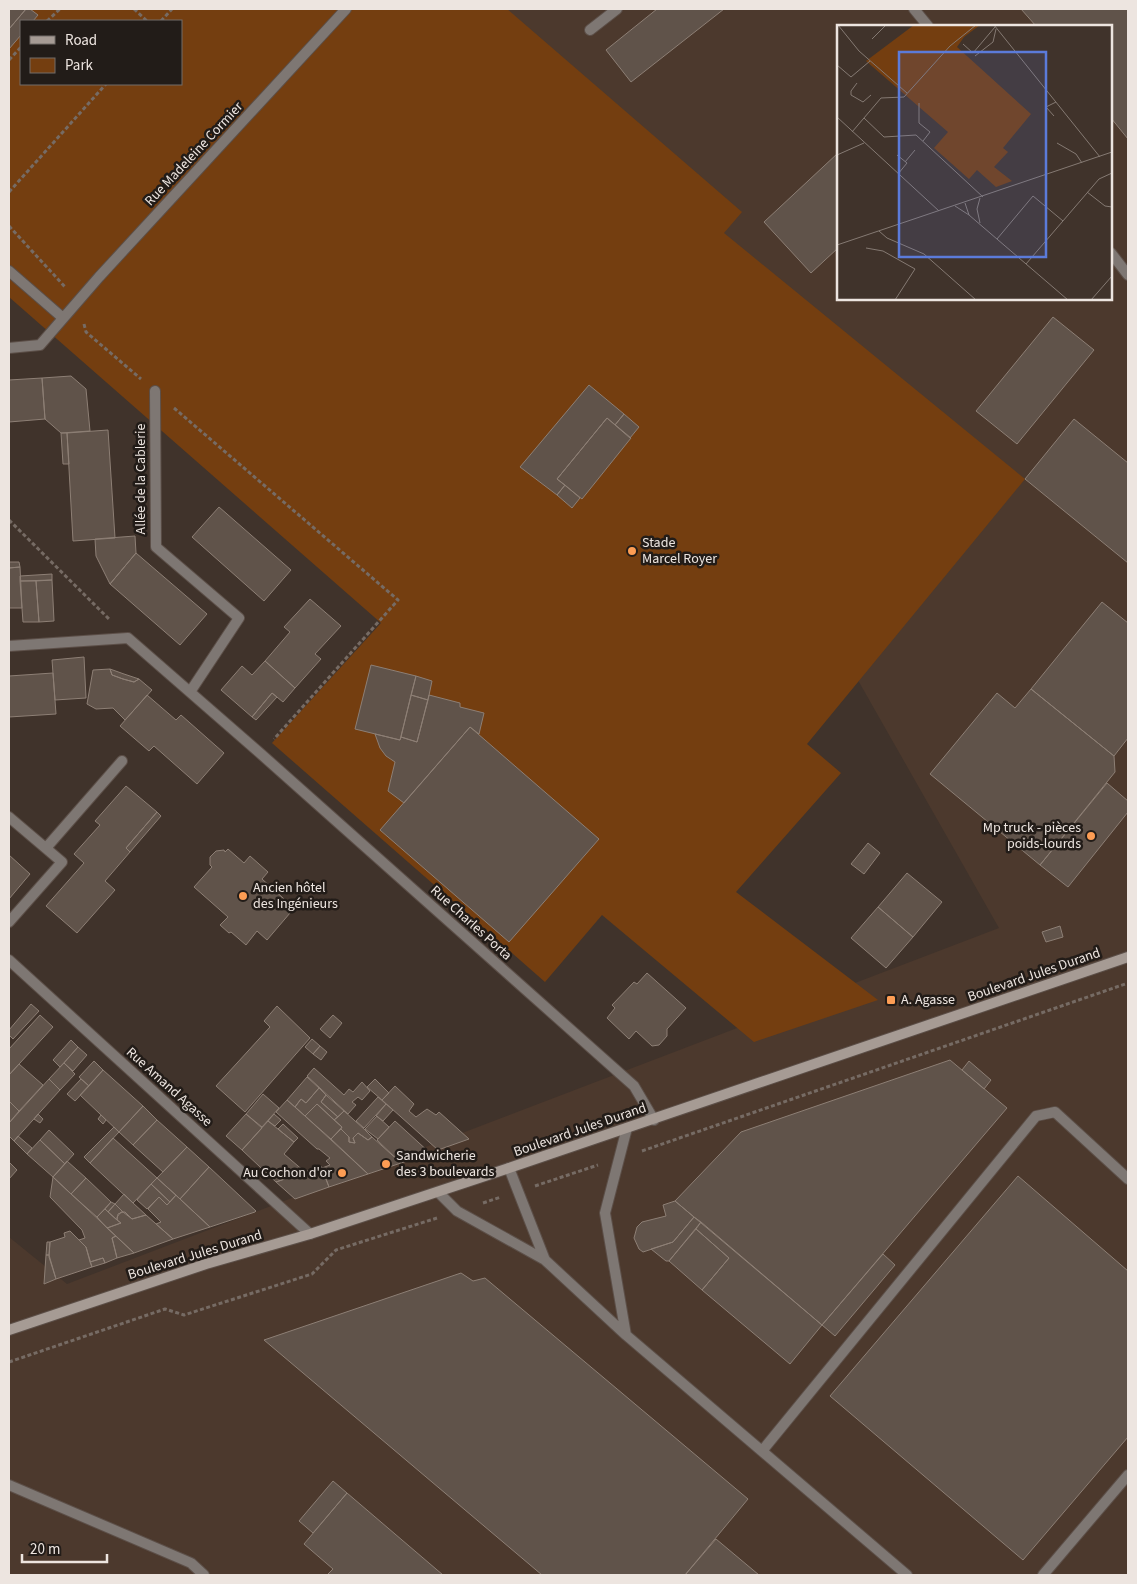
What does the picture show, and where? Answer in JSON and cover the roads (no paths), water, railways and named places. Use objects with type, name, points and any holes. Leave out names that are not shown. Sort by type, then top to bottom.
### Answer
[{"type":"main road","name":"Boulevard Jules Durand","points":[[9,1330],[206,1264],[310,1234],[654,1120],[1128,957]]},
{"type":"street","name":"Rue Madeleine Cormier","points":[[9,348],[40,345],[78,301],[346,9]]},
{"type":"street","points":[[590,30],[617,9]]},
{"type":"street","points":[[914,9],[927,25]]},
{"type":"street","points":[[1112,254],[1128,275]]},
{"type":"street","points":[[9,271],[63,318]]},
{"type":"street","name":"Allée de la Cablerie","points":[[155,391],[156,547],[239,618],[190,692]]},
{"type":"street","points":[[9,646],[128,638],[190,692]]},
{"type":"street","name":"Rue Charles Porta","points":[[190,692],[634,1086],[654,1120]]},
{"type":"street","points":[[46,848],[122,761]]},
{"type":"street","points":[[9,817],[62,862],[9,922]]},
{"type":"street","name":"Rue Amand Agasse","points":[[9,960],[310,1234]]},
{"type":"street","points":[[762,1451],[1036,1116],[1055,1112],[1128,1179]]},
{"type":"street","points":[[626,1335],[605,1213],[627,1128]]},
{"type":"street","points":[[509,1168],[545,1260]]},
{"type":"street","points":[[438,1192],[457,1211],[545,1260],[626,1335],[907,1575]]},
{"type":"street","points":[[1043,1575],[1128,1475]]},
{"type":"street","points":[[9,1485],[191,1563],[204,1575]]},
{"type":"place","name":"Stade Marcel Royer","points":[[632,551]]},
{"type":"place","name":"Mp truck - pièces poids-lourds","points":[[1091,836]]},
{"type":"place","name":"Ancien hôtel des Ingénieurs","points":[[243,896]]},
{"type":"place","name":"A. Agasse","points":[[891,1000]]},
{"type":"place","name":"Sandwicherie des 3 boulevards","points":[[386,1164]]},
{"type":"place","name":"Au Cochon d'or","points":[[342,1173]]}]
